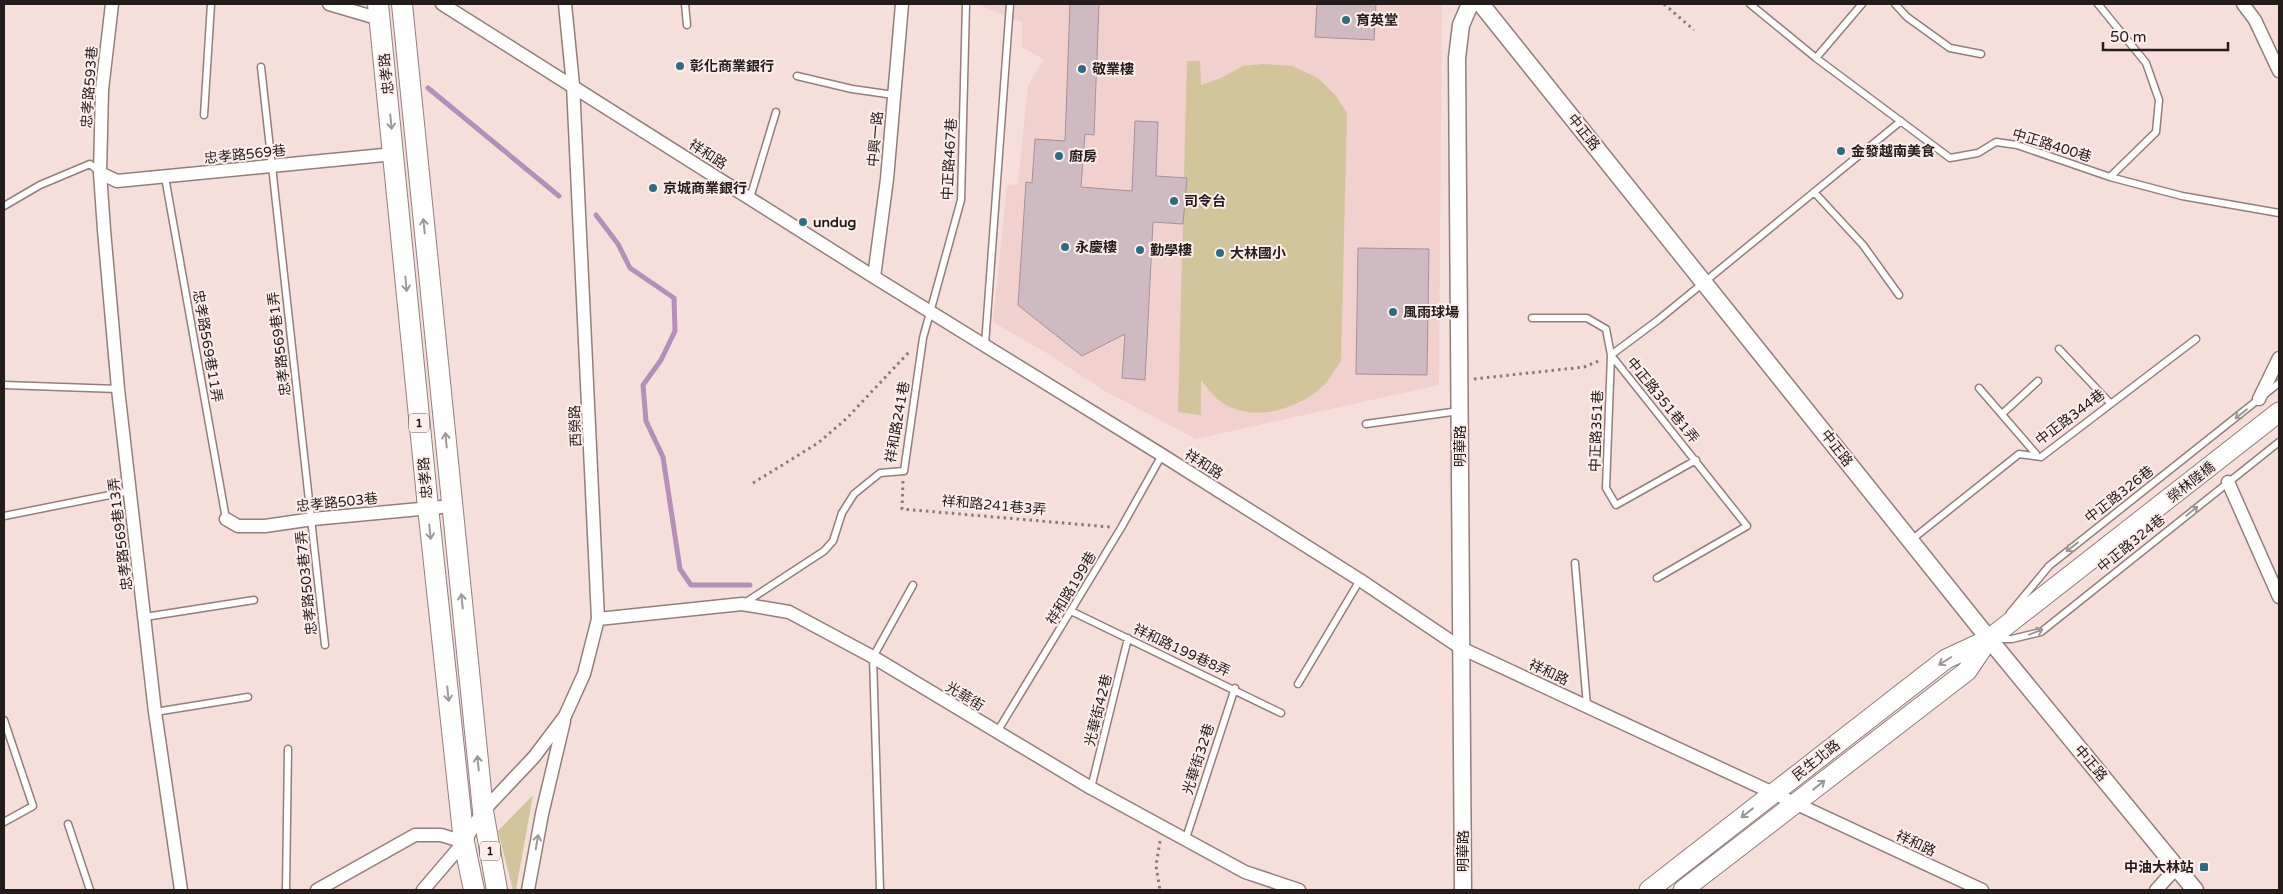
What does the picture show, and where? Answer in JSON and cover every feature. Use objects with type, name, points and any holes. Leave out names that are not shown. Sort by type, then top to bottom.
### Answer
[{"type":"main road","name":"忠孝路","points":[[402,4],[483,811],[497,890]]},
{"type":"main road","name":"忠孝路","points":[[382,9],[428,507],[464,842],[474,890]]},
{"type":"main road","name":"榮林陸橋","points":[[2102,552],[2279,412]]},
{"type":"main road","name":"民生北路","points":[[1649,890],[1946,659],[1989,639],[2102,552]]},
{"type":"main road","name":"民生北路","points":[[1684,890],[1967,671],[1989,639]]},
{"type":"street","name":"忠孝路593巷","points":[[100,172],[102,90],[112,4]]},
{"type":"street","points":[[329,4],[382,9]]},
{"type":"street","name":"祥和路","points":[[442,4],[573,85],[874,277],[1360,580],[1461,648],[1982,890]]},
{"type":"street","name":"西榮路","points":[[424,890],[464,842],[483,811],[534,757],[565,716],[584,674],[598,619],[573,85],[565,4]]},
{"type":"street","name":"中興一路","points":[[874,277],[887,179],[902,4]]},
{"type":"street","name":"明華路","points":[[1463,890],[1457,58],[1461,25],[1470,4]]},
{"type":"street","name":"中正路","points":[[1481,4],[1989,639],[2195,890]]},
{"type":"street","points":[[2243,4],[2256,20],[2279,71]]},
{"type":"street","name":"忠孝路569巷","points":[[100,172],[117,181],[394,154]]},
{"type":"street","name":"忠孝路569巷13弄","points":[[100,172],[118,389],[155,712],[181,890]]},
{"type":"street","points":[[2260,399],[2279,358]]},
{"type":"street","points":[[2228,482],[2279,597]]},
{"type":"street","name":"忠孝路503巷","points":[[226,519],[238,526],[265,526],[313,519],[452,506]]},
{"type":"street","name":"光華街","points":[[598,619],[742,604],[789,612],[873,657],[1092,788],[1245,872],[1298,890]]},
{"type":"street","points":[[528,890],[542,814],[565,716]]},
{"type":"street","points":[[317,890],[415,835],[441,835],[464,842]]},
{"type":"street","points":[[2156,890],[2178,867]]},
{"type":"lane","points":[[204,115],[211,4]]},
{"type":"lane","points":[[685,4],[687,25]]},
{"type":"lane","name":"中正路467巷","points":[[929,311],[937,290],[961,200],[966,4]]},
{"type":"lane","points":[[984,346],[1010,4]]},
{"type":"lane","name":"中正路400巷","points":[[1750,4],[1816,58],[1950,158],[1978,153],[1996,142],[2017,145],[2110,177],[2182,196],[2279,213]]},
{"type":"lane","points":[[1816,58],[1862,4]]},
{"type":"lane","points":[[1895,4],[1907,17],[1950,48],[1981,54]]},
{"type":"lane","points":[[2098,4],[2146,63],[2159,100],[2156,132],[2110,177]]},
{"type":"lane","name":"忠孝路569巷1弄","points":[[261,67],[313,519]]},
{"type":"lane","points":[[797,76],[852,89],[894,95]]},
{"type":"lane","points":[[750,198],[776,112]]},
{"type":"lane","points":[[1611,355],[1901,122]]},
{"type":"lane","points":[[4,206],[40,185],[90,164],[100,172]]},
{"type":"lane","name":"忠孝路569巷11弄","points":[[165,177],[226,519]]},
{"type":"lane","points":[[1814,192],[1863,245],[1899,295]]},
{"type":"lane","name":"祥和路241巷","points":[[742,604],[824,551],[833,541],[842,513],[854,494],[880,473],[904,471],[923,338],[929,311]]},
{"type":"lane","name":"中正路351巷","points":[[1532,318],[1587,318],[1606,329],[1611,355],[1606,488],[1616,505]]},
{"type":"lane","name":"中正路344巷","points":[[1910,540],[2019,454],[2036,454],[2041,457],[2196,339]]},
{"type":"lane","points":[[2059,349],[2110,404]]},
{"type":"lane","name":"中正路351巷1弄","points":[[1611,355],[1747,526],[1657,578]]},
{"type":"lane","points":[[2002,414],[2038,381]]},
{"type":"lane","name":"中正路326巷","points":[[1989,639],[2049,566],[2279,384]]},
{"type":"lane","points":[[4,385],[118,389]]},
{"type":"lane","points":[[1979,388],[2036,454]]},
{"type":"lane","points":[[1366,424],[1460,411]]},
{"type":"lane","name":"中正路324巷","points":[[1989,639],[2012,639],[2040,632],[2279,442]]},
{"type":"lane","name":"祥和路199巷","points":[[997,732],[1122,528],[1162,455]]},
{"type":"lane","name":"中正路351巷1弄","points":[[1616,505],[1696,460]]},
{"type":"lane","points":[[4,516],[130,491]]},
{"type":"lane","name":"忠孝路503巷7弄","points":[[313,519],[325,645]]},
{"type":"lane","points":[[1575,563],[1587,706]]},
{"type":"lane","points":[[1298,684],[1360,580]]},
{"type":"lane","points":[[880,890],[873,657],[913,586]]},
{"type":"lane","points":[[145,617],[254,600]]},
{"type":"lane","name":"祥和路199巷8弄","points":[[1071,611],[1235,688],[1281,713]]},
{"type":"lane","name":"光華街42巷","points":[[1092,788],[1128,638]]},
{"type":"lane","name":"光華街32巷","points":[[1186,838],[1235,688]]},
{"type":"lane","points":[[155,712],[248,697]]},
{"type":"lane","points":[[4,720],[32,806],[4,822]]},
{"type":"lane","points":[[286,890],[288,748]]},
{"type":"lane","points":[[68,824],[90,890]]},
{"type":"path","points":[[1664,4],[1694,30]]},
{"type":"path","points":[[753,483],[818,443],[846,419],[923,338]]},
{"type":"path","points":[[1460,380],[1584,367],[1611,355]]},
{"type":"path","name":"祥和路241巷3弄","points":[[904,471],[902,509],[1122,528]]},
{"type":"path","points":[[1160,890],[1156,866],[1162,825]]},
{"type":"shaded area","name":"大林國小","points":[[977,4],[1442,4],[1439,385],[1196,439],[1103,390],[1045,352],[993,322],[1007,185],[1018,184],[1028,85],[1044,60],[1022,47],[1022,22]]},
{"type":"shaded area","points":[[1187,61],[1200,61],[1201,85],[1221,78],[1243,66],[1263,64],[1292,66],[1318,78],[1336,96],[1347,113],[1341,361],[1330,378],[1312,395],[1285,408],[1271,412],[1256,413],[1228,406],[1216,398],[1201,380],[1201,415],[1178,412]]},
{"type":"shaded area","points":[[533,795],[516,890],[513,890],[498,831]]},
{"type":"building","points":[[1070,4],[1099,4],[1094,135],[1085,134],[1081,187],[1132,191],[1135,121],[1158,122],[1156,176],[1187,178],[1183,224],[1153,222],[1145,380],[1122,378],[1125,334],[1082,356],[1018,305],[1026,182],[1032,183],[1035,139],[1065,141]]},
{"type":"building","name":"育英堂","points":[[1317,4],[1376,4],[1374,40],[1315,37]]},
{"type":"building","name":"風雨球場","points":[[1358,248],[1429,249],[1427,375],[1356,374]]},
{"type":"waterway","points":[[428,88],[559,196]]},
{"type":"waterway","points":[[596,215],[618,244],[630,268],[674,298],[675,331],[661,360],[643,385],[646,421],[663,457],[680,569],[691,585],[750,585]]},
{"type":"place","name":"育英堂","points":[[1346,20]]},
{"type":"place","name":"彰化商業銀行","points":[[680,66]]},
{"type":"place","name":"敬業樓","points":[[1082,69]]},
{"type":"place","name":"金發越南美食","points":[[1841,151]]},
{"type":"place","name":"廚房","points":[[1059,156]]},
{"type":"place","name":"京城商業銀行","points":[[653,188]]},
{"type":"place","name":"司令台","points":[[1174,201]]},
{"type":"place","name":"undug","points":[[803,222]]},
{"type":"place","name":"永慶樓","points":[[1065,247]]},
{"type":"place","name":"勤學樓","points":[[1140,250]]},
{"type":"place","name":"大林國小","points":[[1220,253]]},
{"type":"place","name":"風雨球場","points":[[1393,312]]},
{"type":"place","name":"中油大林站","points":[[2204,867]]}]
